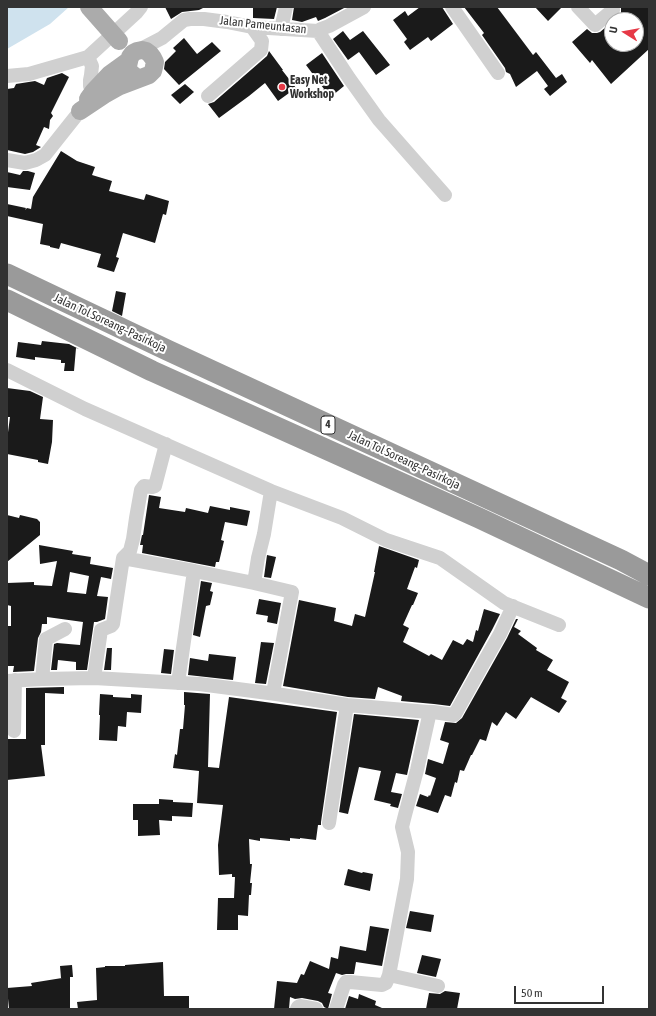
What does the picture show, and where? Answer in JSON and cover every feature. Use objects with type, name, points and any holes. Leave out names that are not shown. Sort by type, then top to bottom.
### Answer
[{"type":"highway","name":"Jalan Tol Soreang–Pasirkoja","points":[[7,274],[621,560],[649,575]]},
{"type":"highway","name":"Jalan Tol Soreang–Pasirkoja","points":[[7,300],[152,370],[479,518],[649,598]]},
{"type":"main road","points":[[89,7],[129,52],[129,70],[132,74],[141,78]]},
{"type":"main road","points":[[80,111],[95,96],[110,74],[129,52],[146,51],[153,58],[155,62],[150,75],[95,96]]},
{"type":"street","points":[[7,76],[29,74],[88,57],[141,7]]},
{"type":"street","points":[[281,29],[286,7]]},
{"type":"street","name":"Jalan Pameuntasan","points":[[129,52],[162,38],[184,20],[204,19],[252,27],[318,31],[321,28],[329,26],[364,7]]},
{"type":"street","points":[[452,7],[498,73]]},
{"type":"street","points":[[578,7],[595,25],[614,11]]},
{"type":"street","points":[[208,96],[261,50],[262,41],[252,27]]},
{"type":"street","points":[[318,31],[379,120],[445,195]]},
{"type":"street","points":[[155,62],[162,38]]},
{"type":"street","points":[[88,57],[92,66],[90,86],[95,96]]},
{"type":"street","points":[[7,160],[25,163],[36,160],[45,155],[80,111]]},
{"type":"street","points":[[7,370],[79,406],[271,491],[342,518],[386,540],[440,558],[504,603],[559,625]]},
{"type":"street","points":[[94,678],[101,630],[113,624],[123,558],[130,551],[141,490],[144,486],[155,486],[166,444]]},
{"type":"street","points":[[254,583],[271,491]]},
{"type":"street","points":[[123,558],[254,583],[292,592],[272,693]]},
{"type":"street","points":[[178,683],[194,571]]},
{"type":"street","points":[[14,731],[11,681],[42,679],[94,678],[200,684],[272,693],[347,706],[433,712],[454,715],[488,657],[513,606]]},
{"type":"street","points":[[42,679],[46,638],[65,629]]},
{"type":"street","points":[[329,823],[347,706]]},
{"type":"street","points":[[336,1009],[346,982],[382,985],[386,983],[407,879],[408,852],[402,827],[417,770],[429,716],[428,712]]},
{"type":"street","points":[[388,975],[438,986]]},
{"type":"street","points":[[297,1009],[298,1007],[302,1006],[316,1009]]},
{"type":"water","points":[[7,7],[69,7],[50,24],[7,49]]},
{"type":"building","points":[[165,7],[205,7],[199,10],[182,12],[171,19]]},
{"type":"building","points":[[253,7],[277,7],[274,19],[253,18]]},
{"type":"building","points":[[294,7],[346,7],[318,21],[316,17],[302,22],[292,20]]},
{"type":"building","points":[[420,7],[442,7],[453,24],[431,41],[428,37],[410,50],[404,42],[407,39],[393,20],[405,11],[408,16]]},
{"type":"building","points":[[464,7],[497,7],[533,55],[536,52],[556,78],[562,74],[567,82],[550,96],[544,89],[548,86],[537,71],[516,87],[510,74],[506,72],[505,68],[482,35],[484,33]]},
{"type":"building","points":[[535,7],[562,7],[548,21]]},
{"type":"building","points":[[621,7],[649,7],[649,49],[611,84],[592,60],[590,63],[572,42],[587,29],[592,33],[597,33],[604,29],[604,52],[644,52],[644,12],[621,12]]},
{"type":"building","points":[[343,31],[350,40],[363,31],[390,65],[376,75],[359,52],[348,60],[333,39]]},
{"type":"building","points":[[184,38],[197,54],[212,42],[221,51],[179,85],[164,69],[165,62],[176,51],[173,48]]},
{"type":"building","points":[[269,51],[296,88],[278,101],[265,83],[219,118],[208,104],[214,102],[267,56]]},
{"type":"building","points":[[322,53],[344,86],[327,100],[321,92],[324,89],[306,65]]},
{"type":"building","points":[[62,73],[69,77],[51,113],[53,116],[50,120],[49,129],[44,127],[36,145],[41,147],[33,152],[25,154],[7,150],[7,89],[14,88],[16,84],[35,81],[44,85],[47,78]]},
{"type":"building","points":[[185,84],[194,92],[180,104],[171,95]]},
{"type":"building","points":[[61,151],[77,161],[95,167],[92,175],[112,181],[109,191],[144,200],[146,194],[169,201],[166,215],[163,214],[155,243],[123,233],[116,257],[119,258],[114,272],[97,267],[101,254],[61,243],[59,249],[40,244],[43,224],[7,216],[7,204],[26,208],[25,210],[27,208],[31,209],[33,197]]},
{"type":"building","points":[[23,171],[35,173],[30,190],[7,187],[7,172],[20,175]]},
{"type":"building","points":[[116,291],[126,293],[122,316],[112,311]]},
{"type":"building","points":[[42,341],[69,344],[79,349],[76,348],[74,371],[64,371],[65,363],[61,363],[61,360],[35,357],[35,360],[16,357],[18,342],[41,345]]},
{"type":"building","points":[[7,388],[30,391],[43,397],[40,419],[53,420],[52,442],[48,464],[38,462],[38,460],[7,454],[10,417],[7,417]]},
{"type":"building","points":[[149,495],[161,497],[159,508],[185,512],[186,508],[208,513],[210,506],[230,510],[230,507],[250,511],[247,526],[225,522],[221,540],[224,541],[219,562],[216,562],[215,567],[142,553],[143,545],[140,545]]},
{"type":"building","points":[[7,515],[19,518],[20,515],[37,519],[40,522],[40,535],[7,562]]},
{"type":"building","points":[[39,545],[73,551],[72,554],[91,557],[90,564],[113,568],[111,579],[101,577],[97,596],[108,597],[105,619],[94,622],[87,670],[76,670],[76,662],[58,660],[57,670],[51,670],[54,644],[80,645],[83,622],[47,617],[47,624],[42,624],[41,632],[38,638],[34,671],[13,672],[14,666],[7,666],[7,626],[11,626],[11,606],[7,605],[7,583],[34,582],[34,585],[52,586],[57,561],[40,564]],"holes":[[[70,572],[89,576],[86,594],[67,592]]]},
{"type":"building","points":[[379,546],[419,560],[417,568],[415,567],[407,589],[418,593],[403,625],[409,628],[403,642],[429,656],[431,654],[442,660],[453,640],[463,645],[467,639],[473,642],[476,630],[478,631],[484,609],[500,614],[450,706],[401,701],[402,696],[378,687],[375,699],[348,697],[283,686],[299,600],[336,608],[334,621],[352,626],[355,614],[365,617]]},
{"type":"building","points":[[267,555],[276,557],[271,578],[264,577]]},
{"type":"building","points":[[201,581],[212,583],[210,591],[213,592],[210,605],[206,606],[200,637],[193,635]]},
{"type":"building","points":[[259,599],[281,603],[277,624],[267,622],[268,616],[256,614]]},
{"type":"building","points":[[516,619],[518,619],[514,627],[521,631],[518,634],[537,648],[536,650],[553,660],[547,670],[569,682],[561,698],[567,701],[559,713],[531,697],[516,719],[506,712],[497,726],[492,722],[486,741],[480,739],[464,771],[460,770],[457,783],[455,782],[451,797],[445,795],[438,813],[416,806],[420,794],[428,797],[429,795],[430,796],[436,778],[425,774],[428,759],[443,764],[449,743],[440,740],[445,722],[456,723],[462,718]]},
{"type":"building","points":[[261,642],[274,643],[266,684],[255,683]]},
{"type":"building","points":[[107,648],[112,648],[111,670],[104,670]]},
{"type":"building","points":[[164,649],[174,650],[171,674],[161,673]]},
{"type":"building","points":[[209,654],[236,657],[233,680],[188,675],[190,658],[208,661]]},
{"type":"building","points":[[64,687],[64,694],[45,693],[45,745],[41,745],[45,776],[7,780],[7,739],[26,739],[26,688]]},
{"type":"building","points":[[184,692],[210,694],[208,767],[219,768],[229,697],[337,712],[321,825],[318,825],[316,840],[290,838],[290,841],[260,838],[260,841],[249,839],[250,864],[252,864],[250,883],[252,883],[251,895],[249,895],[248,916],[238,915],[238,930],[217,930],[218,898],[234,898],[235,877],[232,877],[232,874],[219,875],[218,845],[223,805],[197,803],[199,771],[173,768],[175,754],[177,755],[180,729],[183,729],[185,705]]},
{"type":"building","points":[[100,694],[113,695],[113,697],[131,698],[131,694],[142,695],[141,713],[127,712],[126,727],[118,726],[117,741],[99,740]]},
{"type":"building","points":[[354,714],[419,720],[407,775],[396,773],[391,792],[402,794],[398,808],[390,806],[391,804],[374,800],[381,771],[359,767],[348,814],[339,812]]},
{"type":"building","points":[[159,799],[173,800],[173,802],[193,803],[192,817],[172,816],[172,821],[159,820],[160,835],[138,836],[138,820],[133,820],[133,804],[159,804]]},
{"type":"building","points":[[348,869],[373,874],[370,891],[344,885]]},
{"type":"building","points":[[410,911],[434,915],[431,932],[406,928]]},
{"type":"building","points":[[370,926],[389,929],[382,966],[356,962],[354,974],[342,975],[336,973],[328,993],[332,994],[328,1009],[318,1001],[302,998],[295,999],[290,997],[289,1009],[274,1009],[277,981],[297,983],[301,974],[304,975],[310,961],[329,969],[331,957],[338,959],[340,946],[366,951]]},
{"type":"building","points":[[422,955],[441,959],[436,977],[417,973]]},
{"type":"building","points":[[163,962],[164,996],[189,996],[189,1009],[78,1009],[77,1002],[97,1000],[96,968]]},
{"type":"building","points":[[72,965],[73,977],[70,977],[70,1009],[9,1009],[7,988],[32,986],[31,983],[62,978],[60,966]]},
{"type":"building","points":[[445,991],[460,993],[457,1009],[426,1009],[429,993],[440,994]]},
{"type":"building","points":[[359,994],[376,1001],[375,1005],[382,1009],[345,1009],[349,996],[358,999]]},
{"type":"place","name":"Easy Net Workshop","points":[[282,87]]}]
